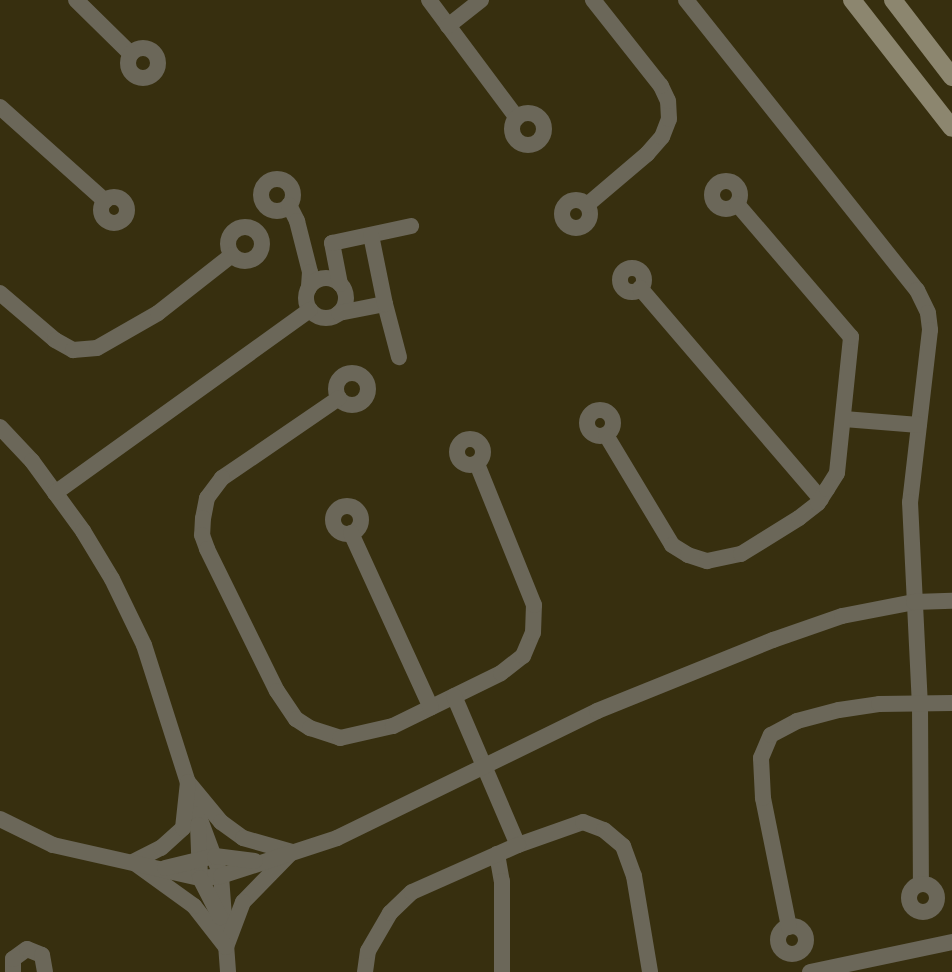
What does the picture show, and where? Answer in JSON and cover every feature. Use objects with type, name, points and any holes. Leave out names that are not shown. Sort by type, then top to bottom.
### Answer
[{"type":"main road","points":[[852,0],[952,128]]},
{"type":"main road","points":[[893,0],[952,77]]},
{"type":"main road","points":[[904,67],[929,47]]},
{"type":"street","points":[[76,0],[131,54]]},
{"type":"street","points":[[429,0],[517,118]]},
{"type":"street","points":[[448,26],[481,0]]},
{"type":"street","points":[[587,205],[647,154],[662,136],[669,119],[668,101],[661,86],[593,0]]},
{"type":"street","points":[[686,0],[917,290],[928,313],[930,330],[910,502],[920,705],[921,884]]},
{"type":"street","points":[[0,107],[105,201]]},
{"type":"street","points":[[606,435],[672,545],[688,555],[707,561],[741,554],[799,518],[821,499],[836,473],[851,337],[737,204]]},
{"type":"street","points":[[289,205],[324,279],[347,308]]},
{"type":"street","points":[[385,304],[347,308],[321,317],[310,310],[306,298],[324,279],[332,243],[411,226]]},
{"type":"street","points":[[371,235],[399,357]]},
{"type":"street","points":[[0,293],[55,340],[73,350],[97,348],[158,313],[232,255]]},
{"type":"street","points":[[640,288],[821,499]]},
{"type":"street","points":[[55,493],[310,310]]},
{"type":"street","points":[[340,398],[222,478],[207,498],[202,535],[277,691],[296,719],[340,738],[393,726],[501,673],[523,656],[533,633],[534,605],[477,464]]},
{"type":"street","points":[[844,419],[919,425]]},
{"type":"street","points":[[0,427],[32,461],[112,579],[144,645],[198,814],[206,857],[200,878],[223,922]]},
{"type":"street","points":[[351,533],[432,708]]},
{"type":"street","points":[[0,818],[53,845],[200,878],[221,876],[337,838],[597,711],[773,640],[842,616],[914,602],[952,601]]},
{"type":"street","points":[[454,696],[518,845]]},
{"type":"street","points":[[789,927],[763,798],[761,758],[771,735],[797,721],[839,710],[879,704],[952,703]]},
{"type":"street","points":[[188,782],[221,822],[243,838],[292,852]]},
{"type":"street","points":[[132,862],[169,842],[183,828],[188,782]]},
{"type":"street","points":[[365,972],[368,951],[390,913],[412,892],[518,845],[583,822],[604,830],[623,846],[634,876],[650,972]]},
{"type":"street","points":[[226,947],[243,902],[292,852]]},
{"type":"street","points":[[497,854],[502,881],[502,972]]},
{"type":"street","points":[[206,857],[221,876],[228,972]]},
{"type":"street","points":[[165,868],[206,857],[261,861]]},
{"type":"street","points":[[132,862],[194,906],[226,947]]},
{"type":"street","points":[[810,972],[952,942]]},
{"type":"street","points":[[9,961],[21,951],[32,949],[42,955],[45,972]]}]
